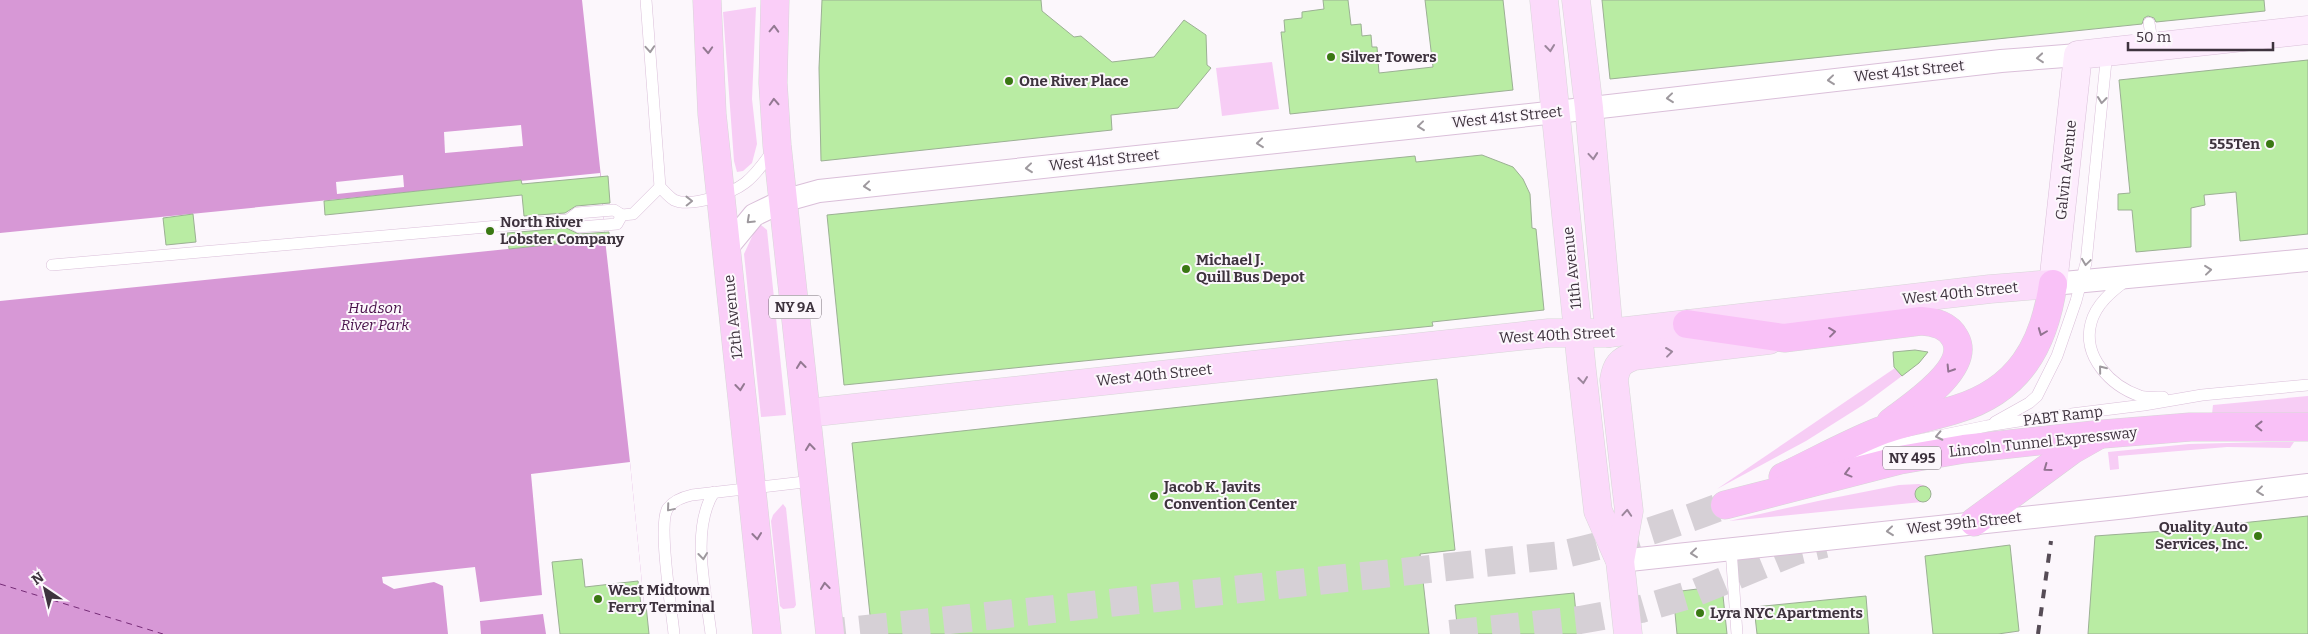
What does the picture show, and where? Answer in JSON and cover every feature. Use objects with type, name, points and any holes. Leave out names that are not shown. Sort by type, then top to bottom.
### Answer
[{"type":"highway","name":"12th Avenue","points":[[707,0],[712,114],[722,194],[726,250],[767,634]]},
{"type":"highway","name":"NY 9A","points":[[776,0],[773,83],[777,145],[830,634]]},
{"type":"highway","points":[[1820,460],[1880,431],[1958,409],[2004,385],[2019,372],[2036,347],[2047,319],[2053,284]]},
{"type":"highway","points":[[1688,324],[1784,338],[1921,321],[1933,322],[1951,332],[1957,347],[1950,371],[1942,382],[1880,431]]},
{"type":"highway","name":"Lincoln Tunnel Expressway","points":[[1820,460],[1725,505],[1900,460],[1964,449],[2190,427],[2308,427]]},
{"type":"highway","points":[[1974,522],[2072,450],[2103,434]]},
{"type":"main road","name":"11th Avenue","points":[[1544,0],[1598,511],[1620,561]]},
{"type":"main road","name":"11th Avenue","points":[[1576,0],[1616,349],[1617,366],[1614,380],[1629,511],[1620,561],[1628,634]]},
{"type":"main road","name":"West 41st Street","points":[[2078,55],[2107,51],[2151,35],[2308,30]]},
{"type":"main road","name":"Galvin Avenue","points":[[2053,284],[2078,55]]},
{"type":"main road","name":"West 40th Street","points":[[1616,349],[1688,324],[1990,289],[2053,284]]},
{"type":"main road","name":"West 40th Street","points":[[807,413],[1578,332],[1634,356],[1784,338]]},
{"type":"street","name":"West 41st Street","points":[[726,250],[754,215],[783,201],[819,191],[1557,112],[2002,61],[2078,55]]},
{"type":"street","name":"West 40th Street","points":[[2053,284],[2308,260]]},
{"type":"street","name":"West 39th Street","points":[[1620,561],[2127,507],[2308,485]]},
{"type":"lane","points":[[646,0],[660,187],[674,200],[685,203],[700,201],[722,194],[744,184],[752,177],[777,145]]},
{"type":"lane","points":[[1987,426],[2029,403],[2040,391],[2057,356],[2082,282],[2086,263],[2107,51]]},
{"type":"lane","points":[[52,265],[568,220],[579,227],[617,224],[622,215],[633,214],[660,187]]},
{"type":"lane","points":[[2129,278],[2106,297],[2100,305],[2091,324],[2091,341],[2094,357],[2102,370],[2119,385],[2143,401]]},
{"type":"lane","name":"PABT Ramp","points":[[1820,460],[1987,426],[2143,401],[2308,385]]},
{"type":"lane","points":[[674,634],[664,539],[664,515],[667,508],[682,498],[714,492],[813,481]]},
{"type":"lane","points":[[711,634],[701,534],[704,514],[714,492]]},
{"type":"lane","points":[[1731,549],[1737,634]]},
{"type":"shaded area","name":"Hudson River Park","points":[[0,0],[582,0],[647,634],[0,634]]},
{"type":"shaded area","points":[[756,7],[752,99],[757,144],[752,163],[743,171],[737,172],[734,161],[723,12]]},
{"type":"shaded area","points":[[1272,62],[1279,109],[1222,116],[1216,68]]},
{"type":"shaded area","points":[[761,225],[767,230],[786,415],[761,417],[744,254],[756,228]]},
{"type":"shaded area","points":[[1895,368],[1902,376],[1863,405],[1806,441],[1717,489]]},
{"type":"shaded area","points":[[2308,396],[2308,416],[2212,414],[2213,405]]},
{"type":"shaded area","points":[[2294,442],[2290,448],[2227,447],[2118,456],[2119,469],[2110,470],[2108,452],[2189,444]]},
{"type":"shaded area","points":[[1919,484],[1926,486],[1918,488],[1915,492],[1917,499],[1922,502],[1729,521],[1899,485]]},
{"type":"shaded area","points":[[783,504],[786,508],[796,605],[794,608],[783,609],[780,606],[771,521],[773,515]]},
{"type":"pier","points":[[521,125],[523,146],[445,153],[444,132]]},
{"type":"pier","points":[[600,173],[605,239],[0,301],[0,233]]},
{"type":"pier","points":[[403,175],[404,187],[337,194],[336,182]]},
{"type":"pier","points":[[630,462],[647,634],[546,634],[543,614],[480,621],[481,634],[448,634],[443,586],[434,582],[394,589],[383,583],[382,577],[475,567],[480,602],[542,595],[531,474]]},
{"type":"building","name":"One River Place","points":[[822,0],[1041,0],[1042,11],[1074,37],[1081,36],[1112,62],[1154,57],[1184,20],[1206,35],[1207,65],[1211,68],[1178,108],[1111,115],[1112,130],[821,161],[819,68]]},
{"type":"building","name":"Silver Towers","points":[[1323,0],[1348,0],[1351,25],[1361,24],[1362,36],[1371,35],[1372,47],[1377,47],[1379,73],[1433,67],[1425,0],[1503,0],[1513,90],[1290,114],[1281,32],[1285,32],[1284,20],[1302,18],[1302,12],[1324,9]]},
{"type":"building","points":[[1602,0],[2264,0],[2265,11],[2156,22],[2154,18],[2148,16],[2144,18],[2142,24],[1610,79]]},
{"type":"building","points":[[2308,60],[2308,234],[2240,241],[2236,192],[2204,195],[2205,205],[2191,208],[2191,247],[2136,252],[2132,210],[2118,210],[2118,194],[2130,193],[2119,80]]},
{"type":"building","name":"Michael J. Quill Bus Depot","points":[[1482,155],[1513,167],[1523,179],[1530,194],[1532,228],[1536,229],[1544,310],[1432,322],[1433,326],[844,385],[827,215],[1415,156],[1416,162]]},
{"type":"building","points":[[608,176],[610,203],[576,206],[565,213],[524,216],[522,195],[325,215],[324,201],[521,180],[522,184]]},
{"type":"building","points":[[193,214],[196,242],[166,245],[163,218]]},
{"type":"building","points":[[566,228],[579,234],[609,232],[609,236],[565,240],[565,243],[509,249],[507,233]]},
{"type":"building","points":[[1915,350],[1928,352],[1919,363],[1902,376],[1894,367],[1893,352]]},
{"type":"building","name":"Jacob K. Javits Convention Center","points":[[1437,379],[1455,550],[1420,554],[1429,634],[872,634],[852,443]]},
{"type":"building","points":[[1923,486],[1929,488],[1931,494],[1929,500],[1923,502],[1917,500],[1915,494],[1917,488]]},
{"type":"building","points":[[2308,516],[2308,634],[2088,634],[2095,536],[2165,531]]},
{"type":"building","points":[[2010,545],[2019,631],[1998,634],[1933,634],[1925,556]]},
{"type":"building","name":"West Midtown Ferry Terminal","points":[[582,559],[585,587],[638,581],[641,605],[646,605],[649,634],[560,634],[552,562]]},
{"type":"building","name":"Lyra NYC Apartments","points":[[1722,586],[1727,634],[1677,634],[1673,592]]},
{"type":"building","points":[[1574,593],[1578,634],[1458,634],[1455,605]]},
{"type":"building","points":[[1866,596],[1869,634],[1757,634],[1754,607]]},
{"type":"ferry route","points":[[0,584],[163,634]]},
{"type":"tunnel","points":[[818,634],[1561,555],[1644,533],[1725,505]]},
{"type":"tunnel","points":[[1450,634],[1580,620],[1641,609],[1692,594],[1796,551],[1825,544]]},
{"type":"railway","points":[[2038,634],[2051,541]]},
{"type":"place","name":"Silver Towers","points":[[1331,57]]},
{"type":"place","name":"One River Place","points":[[1009,81]]},
{"type":"place","name":"555Ten","points":[[2270,144]]},
{"type":"place","name":"North River Lobster Company","points":[[490,231]]},
{"type":"place","name":"Michael J. Quill Bus Depot","points":[[1186,269]]},
{"type":"place","name":"Jacob K. Javits Convention Center","points":[[1154,496]]},
{"type":"place","name":"Quality Auto Services, Inc.","points":[[2258,536]]},
{"type":"place","name":"West Midtown Ferry Terminal","points":[[598,599]]},
{"type":"place","name":"Lyra NYC Apartments","points":[[1700,613]]}]
